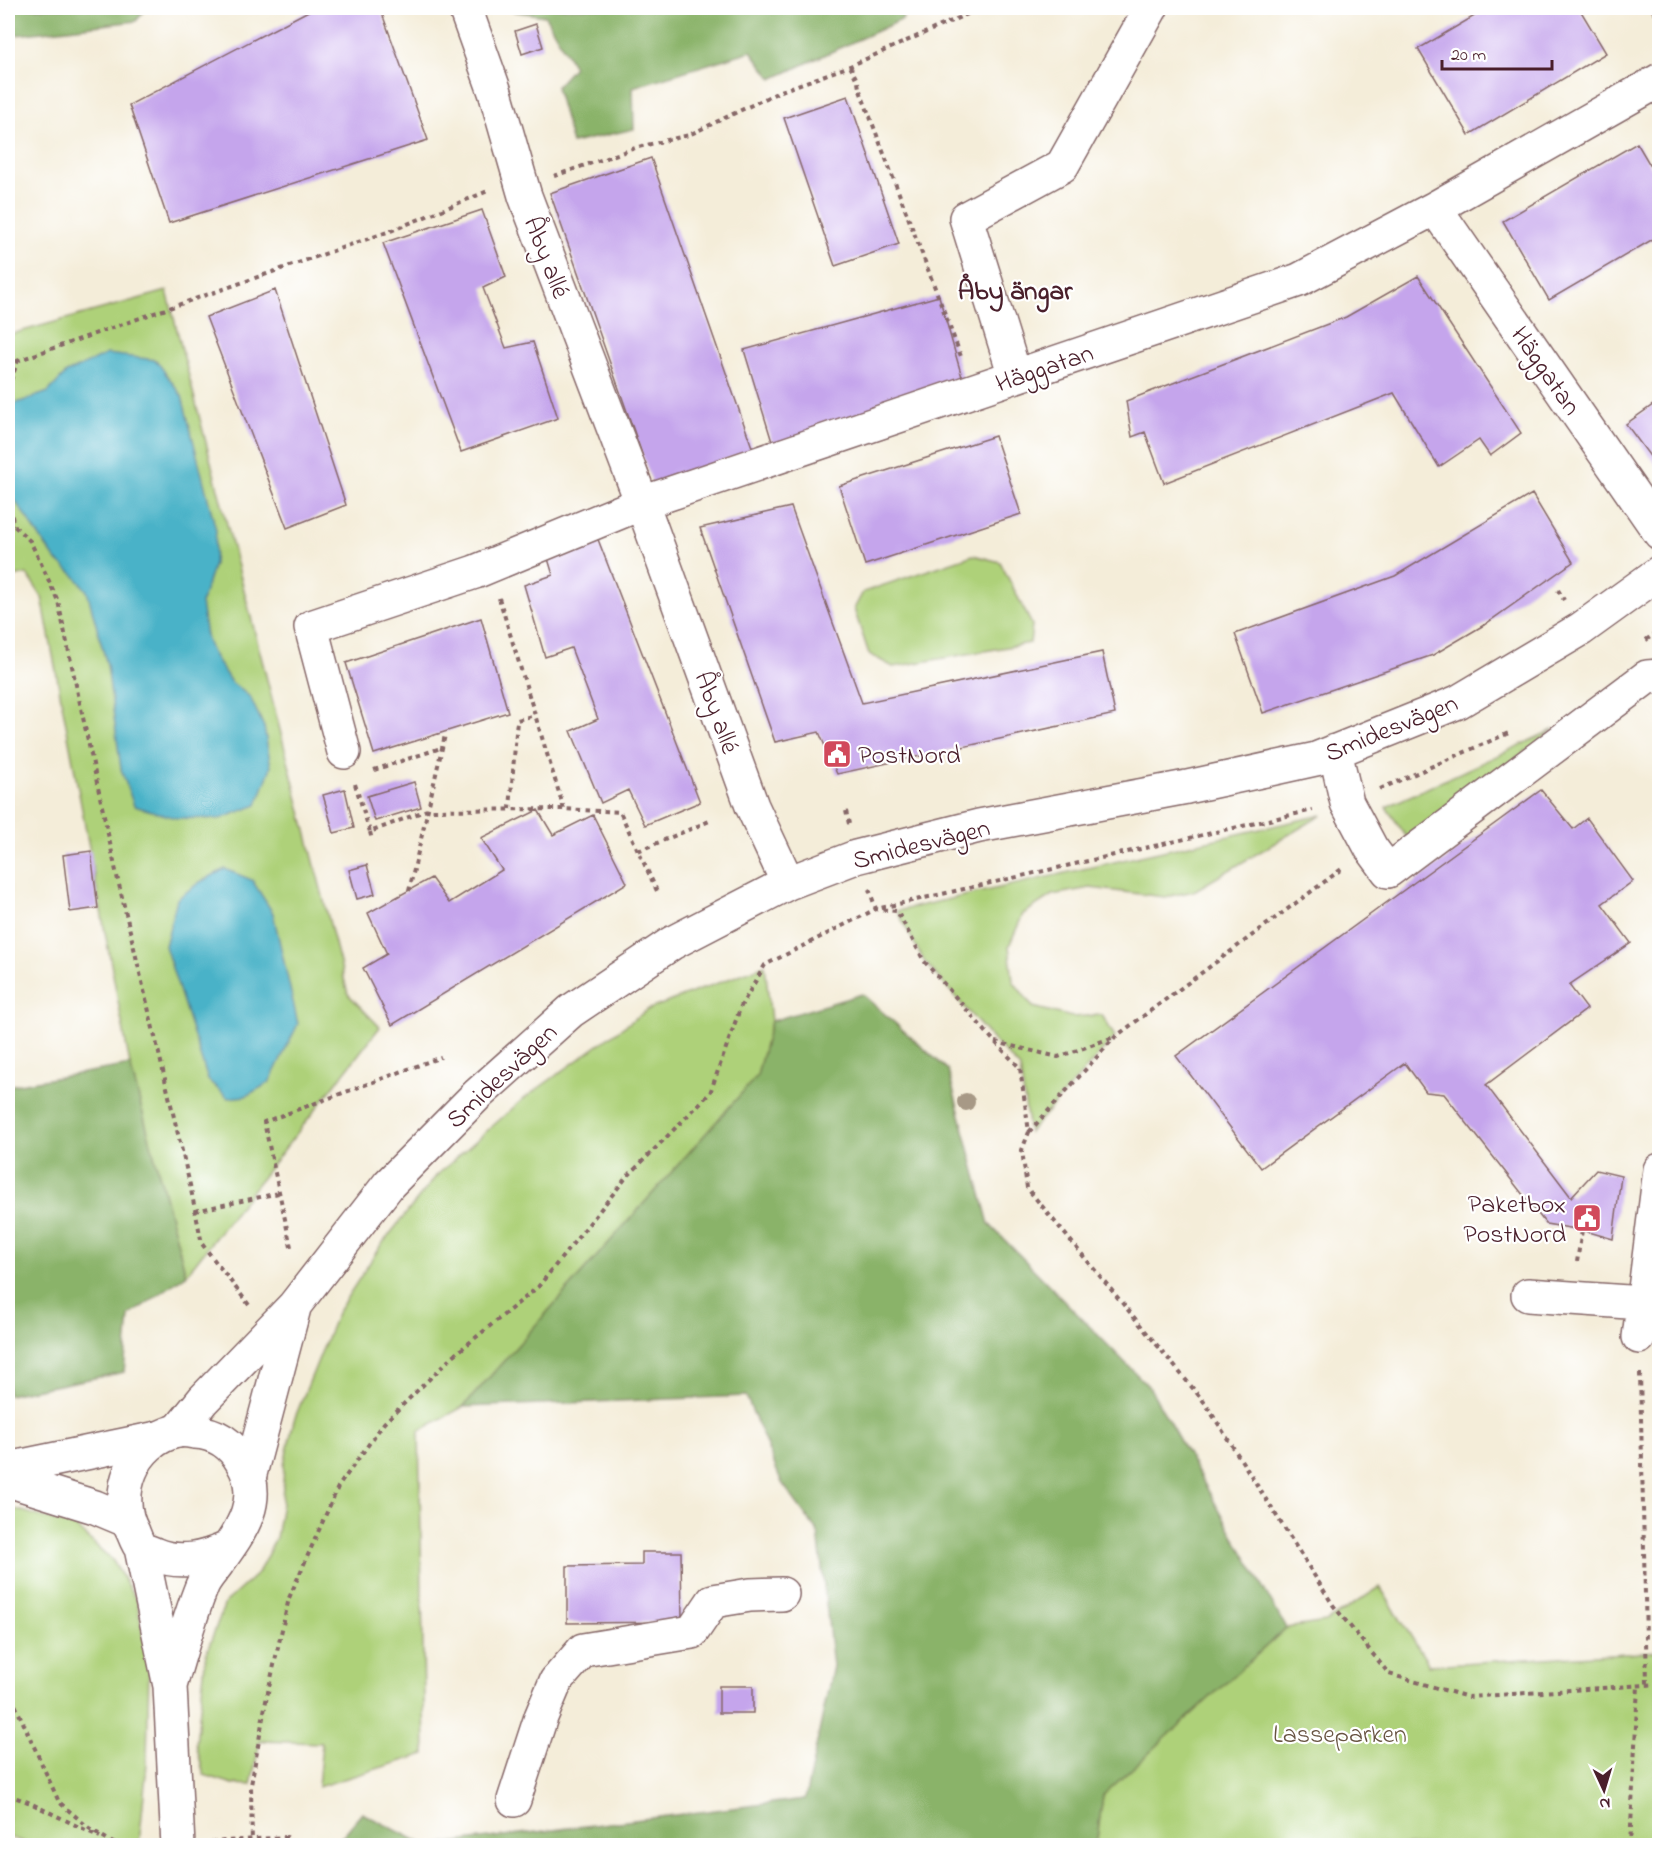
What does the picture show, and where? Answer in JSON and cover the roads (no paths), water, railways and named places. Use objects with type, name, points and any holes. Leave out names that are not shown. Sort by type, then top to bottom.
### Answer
[{"type":"street","name":"Åby allé","points":[[465,8],[495,92],[521,183],[642,503],[752,806],[788,883]]},
{"type":"street","points":[[1016,376],[966,218],[1062,166],[1151,8]]},
{"type":"street","name":"Häggatan","points":[[642,503],[1299,280],[1436,207],[1659,80]]},
{"type":"street","name":"Häggatan","points":[[1436,207],[1659,533]]},
{"type":"street","points":[[349,764],[311,627],[490,566],[642,503]]},
{"type":"street","name":"Smidesvägen","points":[[168,1435],[294,1306],[389,1184],[477,1095],[571,1011],[672,943],[788,883],[856,856],[968,829],[1187,788],[1316,759],[1458,702],[1581,629],[1659,572]]},
{"type":"street","points":[[1335,751],[1347,803],[1371,848],[1388,871],[1647,677],[1659,676]]},
{"type":"street","points":[[1639,1337],[1659,1170]]},
{"type":"street","points":[[1528,1295],[1642,1303]]},
{"type":"street","name":"Smidesvägen","points":[[250,1474],[294,1306]]},
{"type":"street","points":[[8,1469],[168,1435],[208,1432],[234,1448],[250,1474],[252,1498],[245,1521],[203,1584],[170,1686]]},
{"type":"street","points":[[168,1435],[142,1452],[129,1472],[123,1494],[170,1686],[178,1845]]},
{"type":"street","points":[[8,1480],[95,1507],[163,1558],[187,1561],[208,1557],[228,1548]]},
{"type":"street","points":[[514,1800],[541,1717],[556,1681],[583,1650],[692,1632],[713,1602],[750,1595],[782,1594]]},
{"type":"water","points":[[107,354],[156,360],[182,396],[216,530],[214,564],[201,603],[206,636],[211,651],[230,681],[250,697],[264,727],[271,767],[257,805],[220,819],[176,818],[134,806],[121,769],[107,665],[87,591],[74,575],[55,559],[11,495],[8,484],[8,406],[48,392],[66,373]]},
{"type":"water","points":[[225,869],[252,880],[273,913],[298,1024],[269,1083],[246,1096],[228,1098],[208,1080],[165,946],[177,899],[200,882]]},
{"type":"place","name":"PostNord","points":[[837,754]]},
{"type":"place","name":"Paketbox PostNord","points":[[1587,1218]]},
{"type":"district","name":"Åby ängar","points":[[1015,290]]},
{"type":"park label","name":"Lasseparken","points":[[1340,1733]]}]
